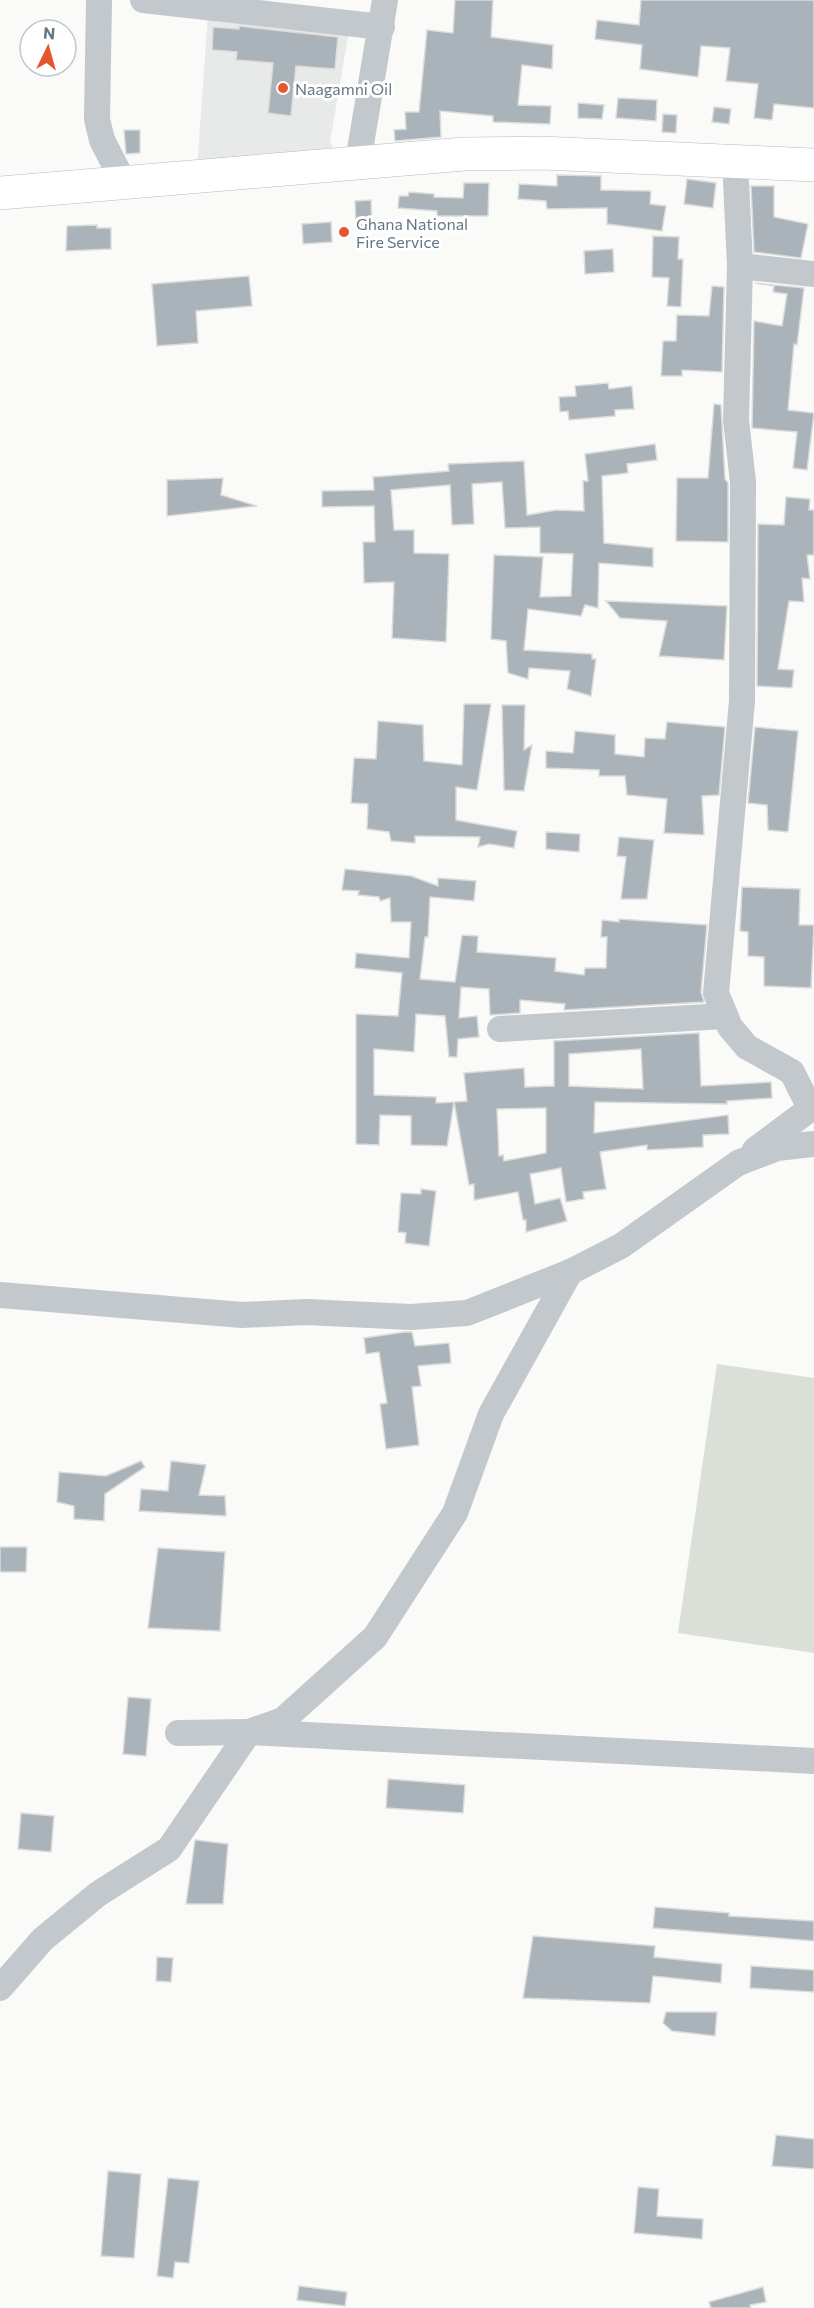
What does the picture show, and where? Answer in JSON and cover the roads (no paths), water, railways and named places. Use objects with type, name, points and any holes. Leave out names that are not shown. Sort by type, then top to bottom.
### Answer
[{"type":"main road","points":[[0,193],[464,154],[542,153],[814,165]]},
{"type":"street","points":[[99,0],[97,120],[102,140],[124,183]]},
{"type":"street","points":[[143,0],[381,27]]},
{"type":"street","points":[[358,162],[385,0]]},
{"type":"street","points":[[0,1295],[242,1315],[306,1312],[411,1317],[467,1313],[570,1272],[621,1246],[812,1107],[792,1072],[747,1047],[730,1027],[716,993],[742,701],[743,482],[736,420],[740,266],[735,160]]},
{"type":"street","points":[[740,266],[814,274]]},
{"type":"street","points":[[500,1029],[725,1016]]},
{"type":"street","points":[[738,1163],[777,1148],[814,1144]]},
{"type":"street","points":[[0,1988],[43,1939],[98,1894],[169,1849],[249,1732],[283,1720],[375,1637],[455,1513],[491,1414],[570,1272]]},
{"type":"street","points":[[178,1732],[249,1732],[814,1761]]},
{"type":"place","name":"Naagamni Oil","points":[[283,88]]},
{"type":"place","name":"Ghana National Fire Service","points":[[344,232]]}]
